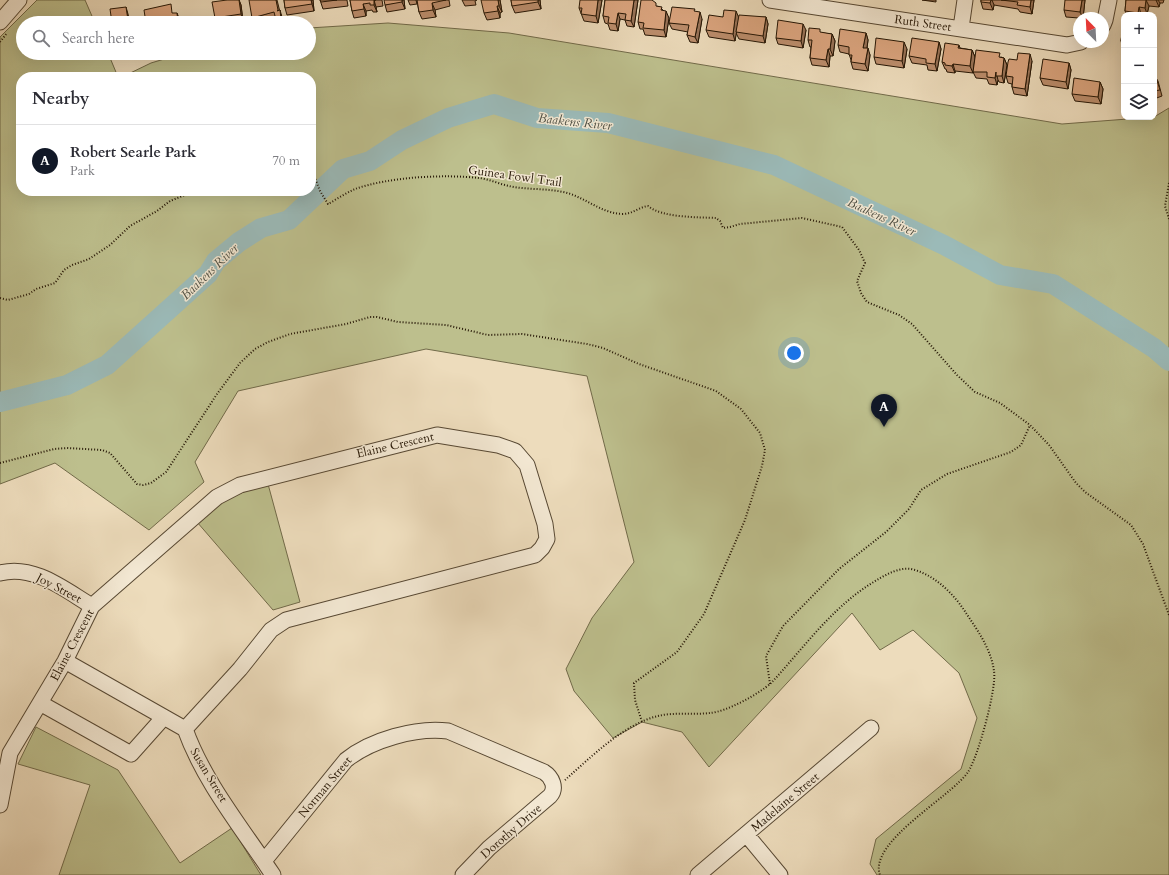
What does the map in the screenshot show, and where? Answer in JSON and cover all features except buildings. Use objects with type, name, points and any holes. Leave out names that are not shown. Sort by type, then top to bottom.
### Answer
[{"type":"street","points":[[0,22],[18,0]]},
{"type":"street","name":"Ruth Street","points":[[770,0],[819,3],[960,28],[1068,45],[1073,44]]},
{"type":"street","points":[[960,28],[965,0]]},
{"type":"street","points":[[1106,12],[1108,0]]},
{"type":"street","name":"Elaine Crescent","points":[[0,806],[5,752],[40,703],[65,661],[92,606],[197,512],[227,490],[240,485],[437,435],[498,445],[515,451],[521,456],[527,465],[545,524],[547,538],[542,548],[535,555],[286,620],[272,630],[240,669],[185,729]]},
{"type":"street","name":"Joy Street","points":[[0,573],[15,571],[38,575],[92,606]]},
{"type":"street","points":[[65,661],[185,729]]},
{"type":"street","points":[[40,703],[132,754],[164,717]]},
{"type":"street","name":"Madelaine Street","points":[[698,875],[871,728]]},
{"type":"street","name":"Susan Street","points":[[185,729],[192,750],[209,779],[273,875]]},
{"type":"street","name":"Norman Street","points":[[264,861],[346,760],[363,748],[422,730],[448,730],[544,772],[551,779],[554,787]]},
{"type":"street","name":"Dorothy Drive","points":[[463,875],[489,848],[544,801],[554,787]]},
{"type":"street","points":[[746,834],[780,875]]},
{"type":"path","name":"Guinea Fowl Trail","points":[[316,181],[328,204],[354,190],[386,181],[447,177],[480,178],[510,186],[547,188],[566,192],[605,211],[622,214],[631,213],[641,207],[648,206],[653,210],[678,216],[716,218],[720,221],[723,228],[730,228],[740,224],[802,218],[842,227],[859,250],[864,263],[857,281],[861,293],[867,302],[899,315],[912,324],[957,375],[975,392],[1000,402],[1030,425],[1049,444],[1076,483],[1085,492],[1131,525],[1143,544],[1169,614]]},
{"type":"path","points":[[1169,183],[1165,206],[1169,219]]},
{"type":"path","points":[[0,298],[8,300],[29,294],[36,289],[54,283],[64,270],[72,264],[88,259],[110,245],[130,226],[157,211],[170,201],[182,196]]},
{"type":"path","points":[[770,684],[766,656],[783,626],[839,569],[886,532],[909,509],[921,490],[947,474],[1011,452],[1021,445],[1030,425]]},
{"type":"path","points":[[554,787],[606,745],[642,722],[658,716],[713,713],[739,703],[770,684],[826,620],[852,597],[886,575],[905,568],[922,571],[944,587],[963,608],[982,638],[991,656],[995,673],[990,702],[977,754],[969,771],[958,785],[917,817],[887,848],[880,860],[878,870],[880,875]]},
{"type":"green space","points":[[37,0],[85,0],[92,16],[21,16]]},
{"type":"green space","points":[[16,21],[16,60],[111,60],[116,72],[16,72],[16,196],[316,196],[316,72],[132,72],[161,60],[316,60],[316,28],[388,23],[509,33],[1062,124],[1121,120],[1157,120],[1157,115],[1169,108],[1169,875],[877,875],[870,864],[876,839],[961,769],[977,718],[959,673],[913,630],[880,650],[852,613],[709,767],[682,732],[642,722],[613,738],[574,691],[566,669],[592,618],[634,562],[587,376],[426,349],[238,391],[195,462],[204,482],[149,530],[55,463],[0,484],[0,37]]},
{"type":"green space","points":[[268,484],[300,602],[273,610],[197,522],[230,498]]},
{"type":"green space","points":[[36,727],[118,770],[180,863],[232,828],[261,875],[59,875],[90,785],[18,764]]},
{"type":"waterway","name":"Baakens River","points":[[316,194],[343,169],[370,161],[402,140],[448,118],[494,104],[537,118],[608,123],[774,165],[944,245],[1000,275],[1053,284],[1154,348],[1169,361]]},
{"type":"waterway","name":"Baakens River","points":[[0,402],[67,385],[107,365],[208,274],[216,261],[239,242],[261,228],[289,220],[314,196]]},
{"type":"place","name":"Robert Searle Park","points":[[884,427]]}]
